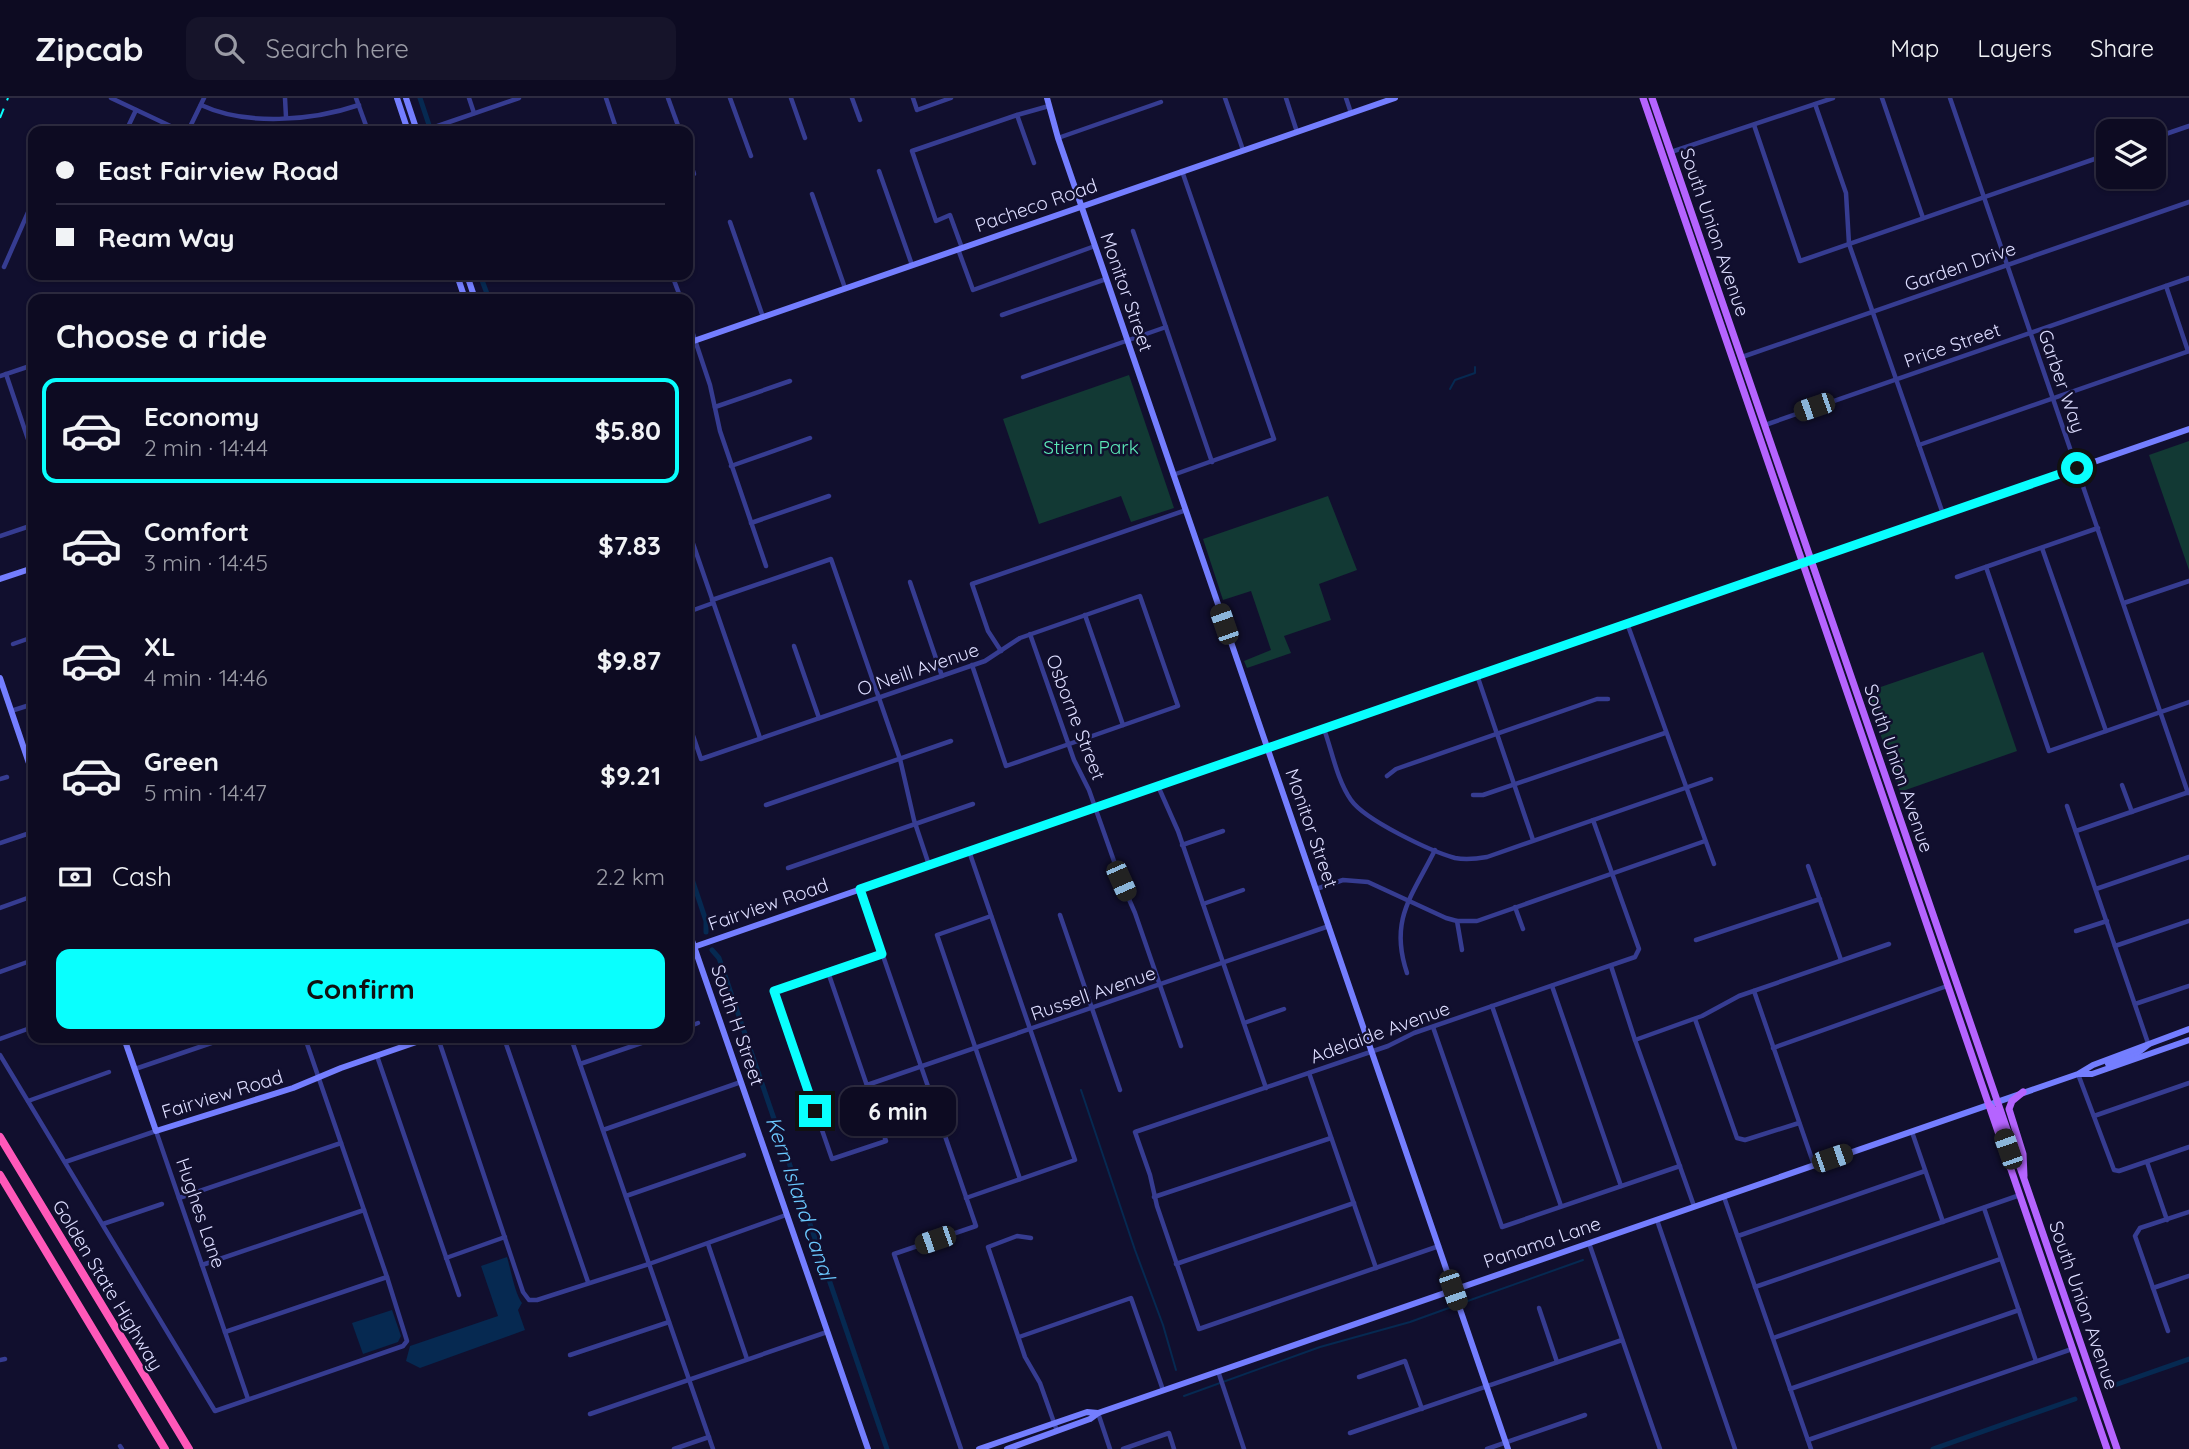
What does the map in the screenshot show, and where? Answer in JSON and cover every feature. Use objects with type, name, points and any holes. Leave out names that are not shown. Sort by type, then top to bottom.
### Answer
[{"type":"highway","name":"Golden State Highway","points":[[0,1137],[189,1449]]},
{"type":"highway","name":"Golden State Highway","points":[[0,1175],[165,1449]]},
{"type":"main road","name":"South Union Avenue","points":[[1646,99],[1661,152],[2107,1449]]},
{"type":"main road","name":"South Union Avenue","points":[[1646,99],[1666,149],[1671,152],[2117,1449]]},
{"type":"main road","points":[[1661,152],[1666,154],[1680,192],[1689,204]]},
{"type":"main road","points":[[1714,306],[1722,317],[1734,350],[1741,357]]},
{"type":"main road","points":[[1758,433],[1764,438],[1777,473],[1786,486]]},
{"type":"main road","points":[[1876,776],[1882,779],[1892,809],[1897,811]]},
{"type":"main road","points":[[1893,826],[1899,831],[1912,865],[1917,869]]},
{"type":"main road","points":[[1970,1054],[1979,1067],[1992,1100],[1997,1101]]},
{"type":"main road","points":[[2023,1092],[2012,1101],[2009,1109],[2023,1154],[2024,1180]]},
{"type":"main road","points":[[1988,1105],[1996,1113],[2013,1159],[2019,1163]]},
{"type":"main road","points":[[2007,1161],[2016,1173],[2026,1201],[2032,1203]]},
{"type":"street","points":[[111,98],[170,126]]},
{"type":"street","points":[[190,126],[204,98]]},
{"type":"street","points":[[285,98],[286,117]]},
{"type":"street","points":[[356,98],[366,126]]},
{"type":"street","points":[[397,98],[406,126]]},
{"type":"street","points":[[406,98],[415,126]]},
{"type":"street","points":[[469,98],[474,113]]},
{"type":"street","points":[[438,126],[519,98]]},
{"type":"street","points":[[606,98],[615,126]]},
{"type":"street","points":[[668,98],[678,126]]},
{"type":"street","points":[[730,98],[751,156]]},
{"type":"street","points":[[791,98],[805,138]]},
{"type":"street","points":[[852,98],[860,120]]},
{"type":"street","points":[[913,98],[917,110],[951,98]]},
{"type":"street","points":[[1225,98],[1243,150]]},
{"type":"street","points":[[1286,98],[1297,132]]},
{"type":"street","points":[[1346,98],[1352,113]]},
{"type":"street","name":"Pacheco Road","points":[[693,340],[1395,98]]},
{"type":"street","points":[[1671,152],[1833,98]]},
{"type":"street","points":[[1882,98],[1923,218]]},
{"type":"street","name":"Garber Way","points":[[1950,98],[2189,792]]},
{"type":"street","points":[[1048,102],[912,151],[936,220],[950,215],[972,290],[1095,246]]},
{"type":"street","name":"Monitor Street","points":[[1048,102],[1127,341],[1507,1446]]},
{"type":"street","points":[[1058,138],[1161,102]]},
{"type":"street","points":[[1815,104],[1846,193],[1849,244],[1943,514]]},
{"type":"street","points":[[201,105],[225,115],[246,118],[331,113],[359,105]]},
{"type":"street","points":[[128,126],[136,110]]},
{"type":"street","points":[[1017,115],[1034,163]]},
{"type":"street","points":[[1754,125],[1800,261],[2096,158]]},
{"type":"street","points":[[2166,134],[2189,126]]},
{"type":"street","points":[[880,171],[912,265]]},
{"type":"street","points":[[1174,475],[1275,439],[1182,171]]},
{"type":"street","points":[[812,194],[845,288]]},
{"type":"street","name":"Garden Drive","points":[[1741,357],[2189,202]]},
{"type":"street","points":[[4,267],[28,212]]},
{"type":"street","points":[[730,222],[763,317]]},
{"type":"street","points":[[1133,231],[1212,462]]},
{"type":"street","name":"Price Street","points":[[1765,425],[2189,278]]},
{"type":"street","points":[[1002,315],[1106,279]]},
{"type":"street","points":[[1919,444],[2189,352],[2166,286]]},
{"type":"street","points":[[1023,377],[1166,327]]},
{"type":"street","points":[[693,346],[710,385],[719,431],[766,566]]},
{"type":"street","points":[[28,367],[3,375],[28,441]]},
{"type":"street","points":[[715,407],[790,381]]},
{"type":"street","name":"Fairview Road","points":[[693,947],[2189,429]]},
{"type":"street","points":[[731,466],[810,439]]},
{"type":"street","points":[[751,523],[830,496]]},
{"type":"street","points":[[1001,651],[988,631],[972,584],[1186,510]]},
{"type":"street","points":[[0,537],[28,527]]},
{"type":"street","points":[[1957,577],[2098,528]]},
{"type":"street","points":[[2042,548],[2106,731]]},
{"type":"street","points":[[693,552],[713,601],[760,738]]},
{"type":"street","points":[[693,610],[831,559],[900,759],[915,824],[929,865]]},
{"type":"street","points":[[1986,567],[2049,751],[2189,702]]},
{"type":"street","points":[[0,579],[28,570]]},
{"type":"street","points":[[2124,603],[2189,581]]},
{"type":"street","points":[[910,582],[942,676]]},
{"type":"street","name":"O Neill Avenue","points":[[693,736],[701,759],[972,666],[1012,642],[1140,596],[1178,706],[1123,725]]},
{"type":"street","points":[[972,666],[1006,766],[1123,725],[1085,615]]},
{"type":"street","points":[[1627,624],[1714,864]]},
{"type":"street","name":"Osborne Street","points":[[1030,635],[1181,1046]]},
{"type":"street","points":[[13,644],[28,639]]},
{"type":"street","points":[[794,646],[819,718]]},
{"type":"street","points":[[1477,676],[1533,840]]},
{"type":"street","points":[[0,678],[28,760]]},
{"type":"street","points":[[1387,776],[1396,769],[1597,699],[1608,699]]},
{"type":"street","points":[[11,711],[28,706]]},
{"type":"street","points":[[1324,729],[1344,788],[1359,809],[1373,820],[1452,857],[1478,859],[1711,779]]},
{"type":"street","points":[[1474,794],[1483,795],[1666,733]]},
{"type":"street","points":[[766,805],[951,741]]},
{"type":"street","points":[[0,779],[8,777]]},
{"type":"street","points":[[2122,785],[2132,812]]},
{"type":"street","points":[[1158,786],[1182,845],[1266,1088]]},
{"type":"street","points":[[2076,831],[2189,792]]},
{"type":"street","points":[[788,868],[973,804]]},
{"type":"street","points":[[2067,806],[2148,1043]]},
{"type":"street","points":[[1593,820],[1612,872]]},
{"type":"street","points":[[1182,845],[1223,831]]},
{"type":"street","points":[[0,844],[27,834]]},
{"type":"street","points":[[1316,888],[1343,880],[1359,880],[1377,884],[1457,921],[1477,921],[1705,841]]},
{"type":"street","points":[[1408,973],[1399,940],[1401,922],[1435,850]]},
{"type":"street","points":[[966,1198],[1075,1160],[969,851]]},
{"type":"street","points":[[2096,890],[2189,857]]},
{"type":"street","points":[[1808,866],[1842,960]]},
{"type":"street","name":"Adelaide Avenue","points":[[1154,1197],[1135,1132],[1635,957],[1639,949],[1612,872]]},
{"type":"street","points":[[860,889],[976,1226],[894,1254],[961,1449]]},
{"type":"street","points":[[1203,904],[1243,890]]},
{"type":"street","points":[[0,908],[28,898]]},
{"type":"street","points":[[1696,940],[1820,899]]},
{"type":"street","points":[[1515,907],[1523,929]]},
{"type":"street","points":[[1060,915],[1120,1090]]},
{"type":"street","points":[[991,916],[937,935],[1020,1179]]},
{"type":"street","points":[[2076,931],[2106,920]]},
{"type":"street","points":[[1457,921],[1462,950]]},
{"type":"street","points":[[2115,946],[2189,921]]},
{"type":"street","name":"Russell Avenue","points":[[867,1085],[1328,926]]},
{"type":"street","points":[[1635,1040],[1695,1019],[1754,991],[1889,944]]},
{"type":"street","name":"South H Street","points":[[693,953],[741,1082],[868,1449]]},
{"type":"street","points":[[828,972],[886,1141],[832,1160],[774,991],[828,972],[882,954]]},
{"type":"street","points":[[0,972],[28,962]]},
{"type":"street","points":[[1611,965],[1694,1206]]},
{"type":"street","points":[[1552,986],[1620,1186]]},
{"type":"street","points":[[1773,1048],[1948,986]]},
{"type":"street","points":[[2135,1004],[2189,986]]},
{"type":"street","points":[[1754,991],[1814,1165]]},
{"type":"street","points":[[1492,1006],[1561,1206]]},
{"type":"street","points":[[1244,1023],[1284,1009]]},
{"type":"street","points":[[1695,1019],[1737,1138],[1745,1140],[1799,1123]]},
{"type":"street","points":[[693,1025],[698,1023]]},
{"type":"street","points":[[1433,1027],[1502,1227],[1680,1166]]},
{"type":"street","points":[[0,1039],[28,1029]]},
{"type":"street","points":[[2078,1074],[2093,1065],[2189,1029]]},
{"type":"street","points":[[2078,1074],[2094,1073],[2189,1040]]},
{"type":"street","name":"Hughes Lane","points":[[126,1043],[248,1399]]},
{"type":"street","points":[[135,1069],[211,1043]]},
{"type":"street","points":[[0,1055],[215,1411],[403,1346],[407,1341],[307,1043]]},
{"type":"street","name":"Fairview Road","points":[[65,1162],[202,1115],[246,1104],[413,1043]]},
{"type":"street","points":[[440,1043],[523,1292],[528,1300],[537,1300],[649,1264],[786,1215]]},
{"type":"street","points":[[506,1043],[588,1282]]},
{"type":"street","points":[[573,1043],[713,1449]]},
{"type":"street","points":[[580,1064],[641,1043]]},
{"type":"street","points":[[2094,1073],[2107,1064],[2143,1050],[2148,1043]]},
{"type":"street","points":[[377,1055],[459,1295]]},
{"type":"street","points":[[28,1101],[109,1072]]},
{"type":"street","points":[[1309,1073],[1376,1268]]},
{"type":"street","points":[[2078,1074],[2114,1170],[2119,1171],[2189,1147]]},
{"type":"street","name":"Panama Lane","points":[[1007,1449],[1163,1390],[2078,1074]]},
{"type":"street","points":[[603,1130],[741,1082]]},
{"type":"street","points":[[2094,1116],[2189,1083]]},
{"type":"street","points":[[1911,1131],[1943,1222]]},
{"type":"street","points":[[1331,1138],[1154,1197],[1199,1329],[1438,1246]]},
{"type":"street","points":[[179,1198],[341,1143]]},
{"type":"street","points":[[626,1196],[744,1155]]},
{"type":"street","points":[[2147,1162],[2167,1220]]},
{"type":"street","points":[[1738,1236],[1925,1171]]},
{"type":"street","points":[[1755,1287],[2020,1195]]},
{"type":"street","points":[[1724,1196],[1811,1449]]},
{"type":"street","points":[[1176,1264],[1354,1203]]},
{"type":"street","points":[[103,1224],[162,1204]]},
{"type":"street","points":[[1984,1208],[2036,1361]]},
{"type":"street","points":[[202,1265],[364,1210]]},
{"type":"street","points":[[2168,1331],[2135,1236],[2136,1232],[2189,1212]]},
{"type":"street","points":[[1656,1219],[1735,1449]]},
{"type":"street","points":[[1031,1238],[1017,1236],[988,1247],[1026,1357],[1040,1383],[1057,1431]]},
{"type":"street","points":[[446,1258],[505,1237]]},
{"type":"street","points":[[1589,1243],[1660,1449]]},
{"type":"street","points":[[708,1244],[747,1360]]},
{"type":"street","points":[[1773,1338],[2000,1259]]},
{"type":"street","points":[[2153,1288],[2189,1276]]},
{"type":"street","points":[[225,1332],[387,1277]]},
{"type":"street","points":[[1019,1337],[1131,1298],[1163,1390]]},
{"type":"street","points":[[1539,1308],[1558,1362]]},
{"type":"street","points":[[1790,1389],[2019,1310]]},
{"type":"street","points":[[570,1355],[669,1322]]},
{"type":"street","points":[[590,1413],[827,1332]]},
{"type":"street","points":[[1350,1433],[1622,1339]]},
{"type":"street","points":[[1808,1440],[2073,1348]]},
{"type":"street","points":[[1359,1377],[1405,1361],[1422,1409]]},
{"type":"street","points":[[1218,1371],[1244,1449]]},
{"type":"street","name":"Panama Lane","points":[[979,1449],[1087,1412],[1098,1413]]},
{"type":"street","points":[[1098,1413],[1110,1449]]},
{"type":"street","points":[[1487,1449],[1507,1446],[1585,1415]]},
{"type":"street","points":[[1123,1449],[1169,1433],[1174,1449]]},
{"type":"street","points":[[674,1449],[709,1437]]},
{"type":"green space","name":"Stiern Park","points":[[1129,375],[1174,508],[1131,522],[1121,496],[1039,524],[1003,419]]},
{"type":"green space","points":[[2189,441],[2189,570],[2149,455]]},
{"type":"green space","points":[[1328,496],[1357,570],[1319,584],[1331,620],[1284,636],[1291,653],[1247,668],[1244,661],[1271,650],[1251,591],[1223,600],[1203,539]]},
{"type":"green space","points":[[1983,652],[2017,751],[1900,792],[1866,692]]},
{"type":"water","points":[[507,1257],[522,1303],[518,1310],[525,1330],[420,1368],[406,1361],[410,1346],[498,1316],[481,1266]]},
{"type":"water","points":[[392,1310],[401,1336],[398,1342],[363,1354],[352,1323]]},
{"type":"waterway","name":"Kern Island Canal","points":[[420,98],[429,126]]},
{"type":"waterway","name":"Kern Island Canal","points":[[482,280],[487,294]]},
{"type":"waterway","points":[[1450,389],[1455,380],[1475,373],[1475,367]]},
{"type":"waterway","name":"Kern Island Canal","points":[[693,882],[706,921],[706,932]]},
{"type":"waterway","name":"Kern Island Canal","points":[[712,950],[719,958],[887,1449]]},
{"type":"waterway","points":[[1081,1090],[1163,1325],[1176,1370]]},
{"type":"waterway","points":[[1462,1303],[1583,1260]]},
{"type":"waterway","points":[[1184,1396],[1320,1347],[1410,1322],[1457,1305]]},
{"type":"waterway","points":[[2112,1386],[2189,1359]]},
{"type":"waterway","points":[[1933,1449],[2075,1399]]},
{"type":"railway","points":[[0,118],[8,98]]},
{"type":"route","points":[[815,1111],[774,991],[882,954],[860,889],[2077,468]]}]
